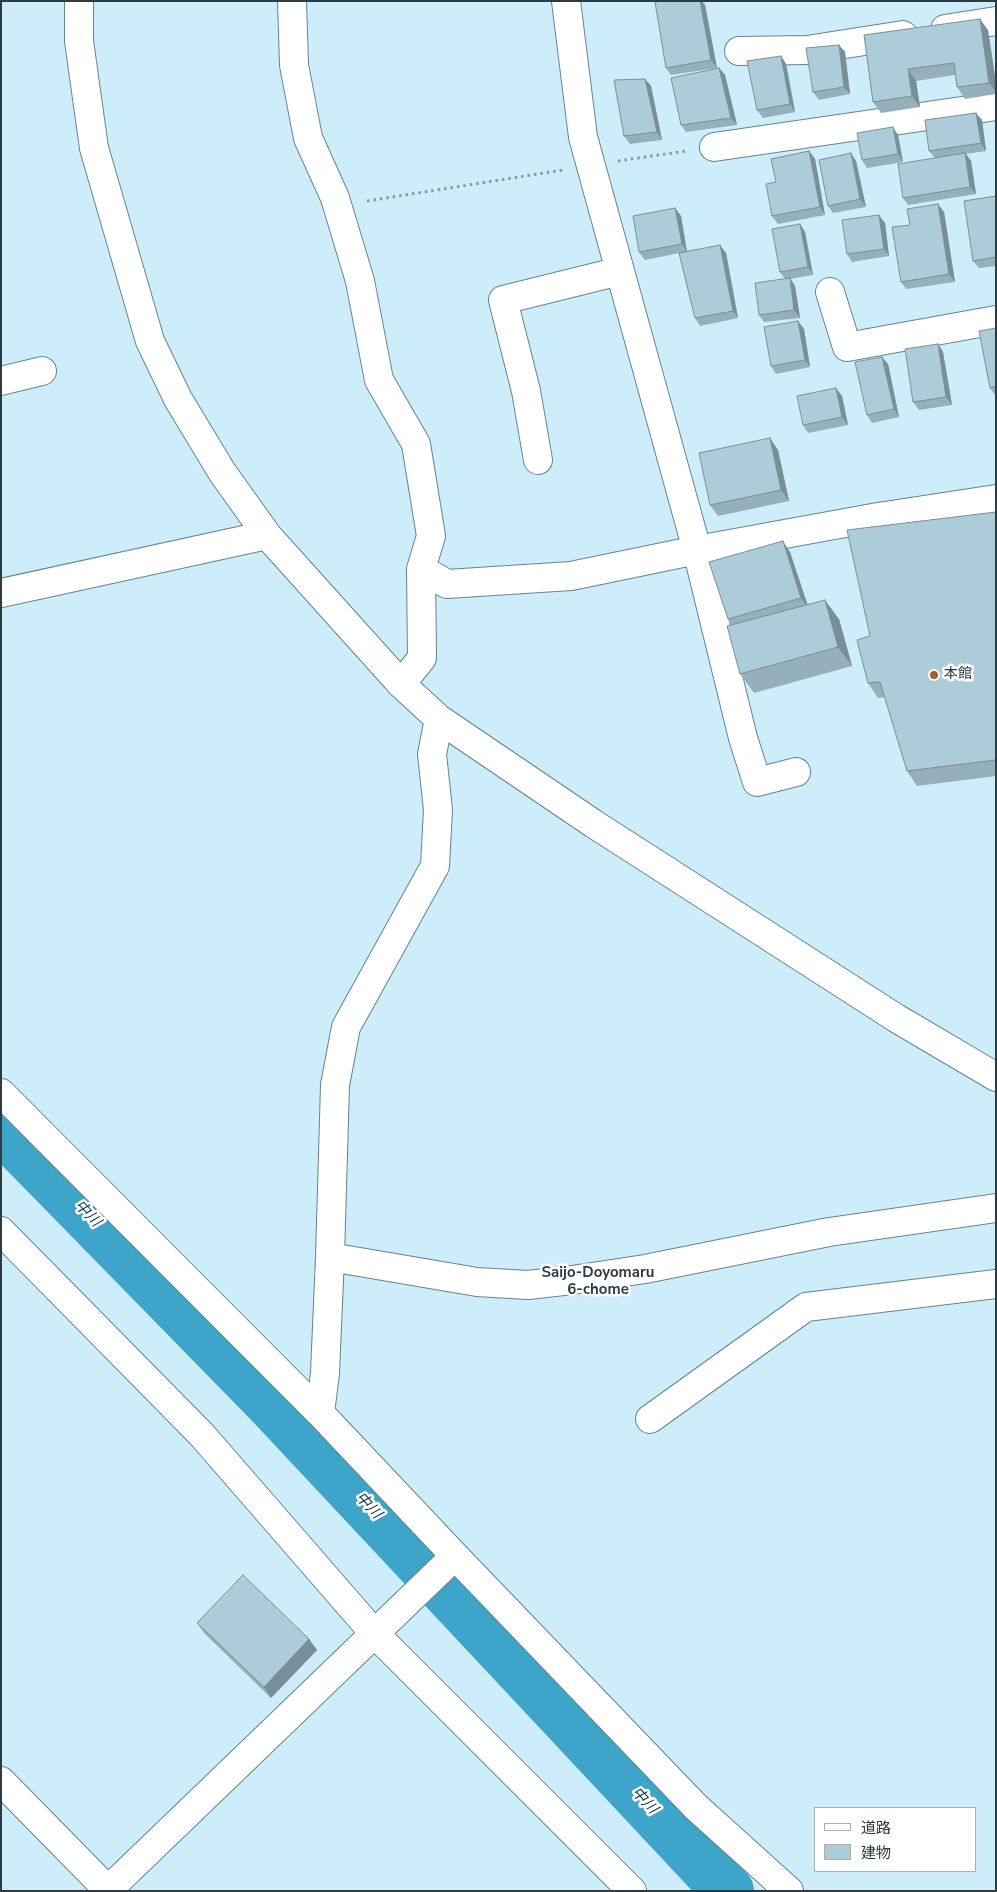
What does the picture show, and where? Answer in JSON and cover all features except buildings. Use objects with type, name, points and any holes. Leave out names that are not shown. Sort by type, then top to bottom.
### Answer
[{"type":"street","points":[[79,1],[79,41],[94,148],[150,341],[178,399],[222,472],[267,535],[401,684],[439,719],[602,829],[896,1018],[996,1077]]},
{"type":"street","points":[[292,1],[294,65],[308,138],[337,206],[360,281],[379,380],[416,444],[431,536],[421,570],[422,658],[401,684]]},
{"type":"street","points":[[566,1],[583,137],[697,550],[743,738],[757,782],[796,772]]},
{"type":"street","points":[[740,51],[807,50],[996,21]]},
{"type":"street","points":[[714,147],[996,106]]},
{"type":"street","points":[[538,460],[526,391],[502,300],[620,271]]},
{"type":"street","points":[[830,292],[847,347],[996,320]]},
{"type":"street","points":[[1,381],[42,371]]},
{"type":"street","points":[[421,570],[447,584],[571,576],[697,550],[878,517],[996,499]]},
{"type":"street","points":[[1,594],[267,535]]},
{"type":"street","points":[[320,1413],[325,1373],[330,1257],[334,1085],[346,1027],[436,866],[438,810],[432,754],[439,719]]},
{"type":"street","points":[[1,1093],[320,1413],[452,1560],[696,1807],[789,1891]]},
{"type":"street","points":[[330,1257],[477,1282],[528,1285],[645,1269],[829,1232],[996,1208]]},
{"type":"street","points":[[1,1230],[202,1435],[380,1627],[632,1891]]},
{"type":"street","points":[[650,1419],[806,1306],[996,1284]]},
{"type":"street","points":[[1,1781],[107,1890],[452,1560]]},
{"type":"path","points":[[337,206],[714,147]]},
{"type":"waterway","name":"中川","points":[[1,1127],[271,1403],[728,1891]]},
{"type":"place","name":"本館","points":[[934,675]]},
{"type":"district","name":"Saijo-Doyomaru 6-chome","points":[[598,1282]]}]
